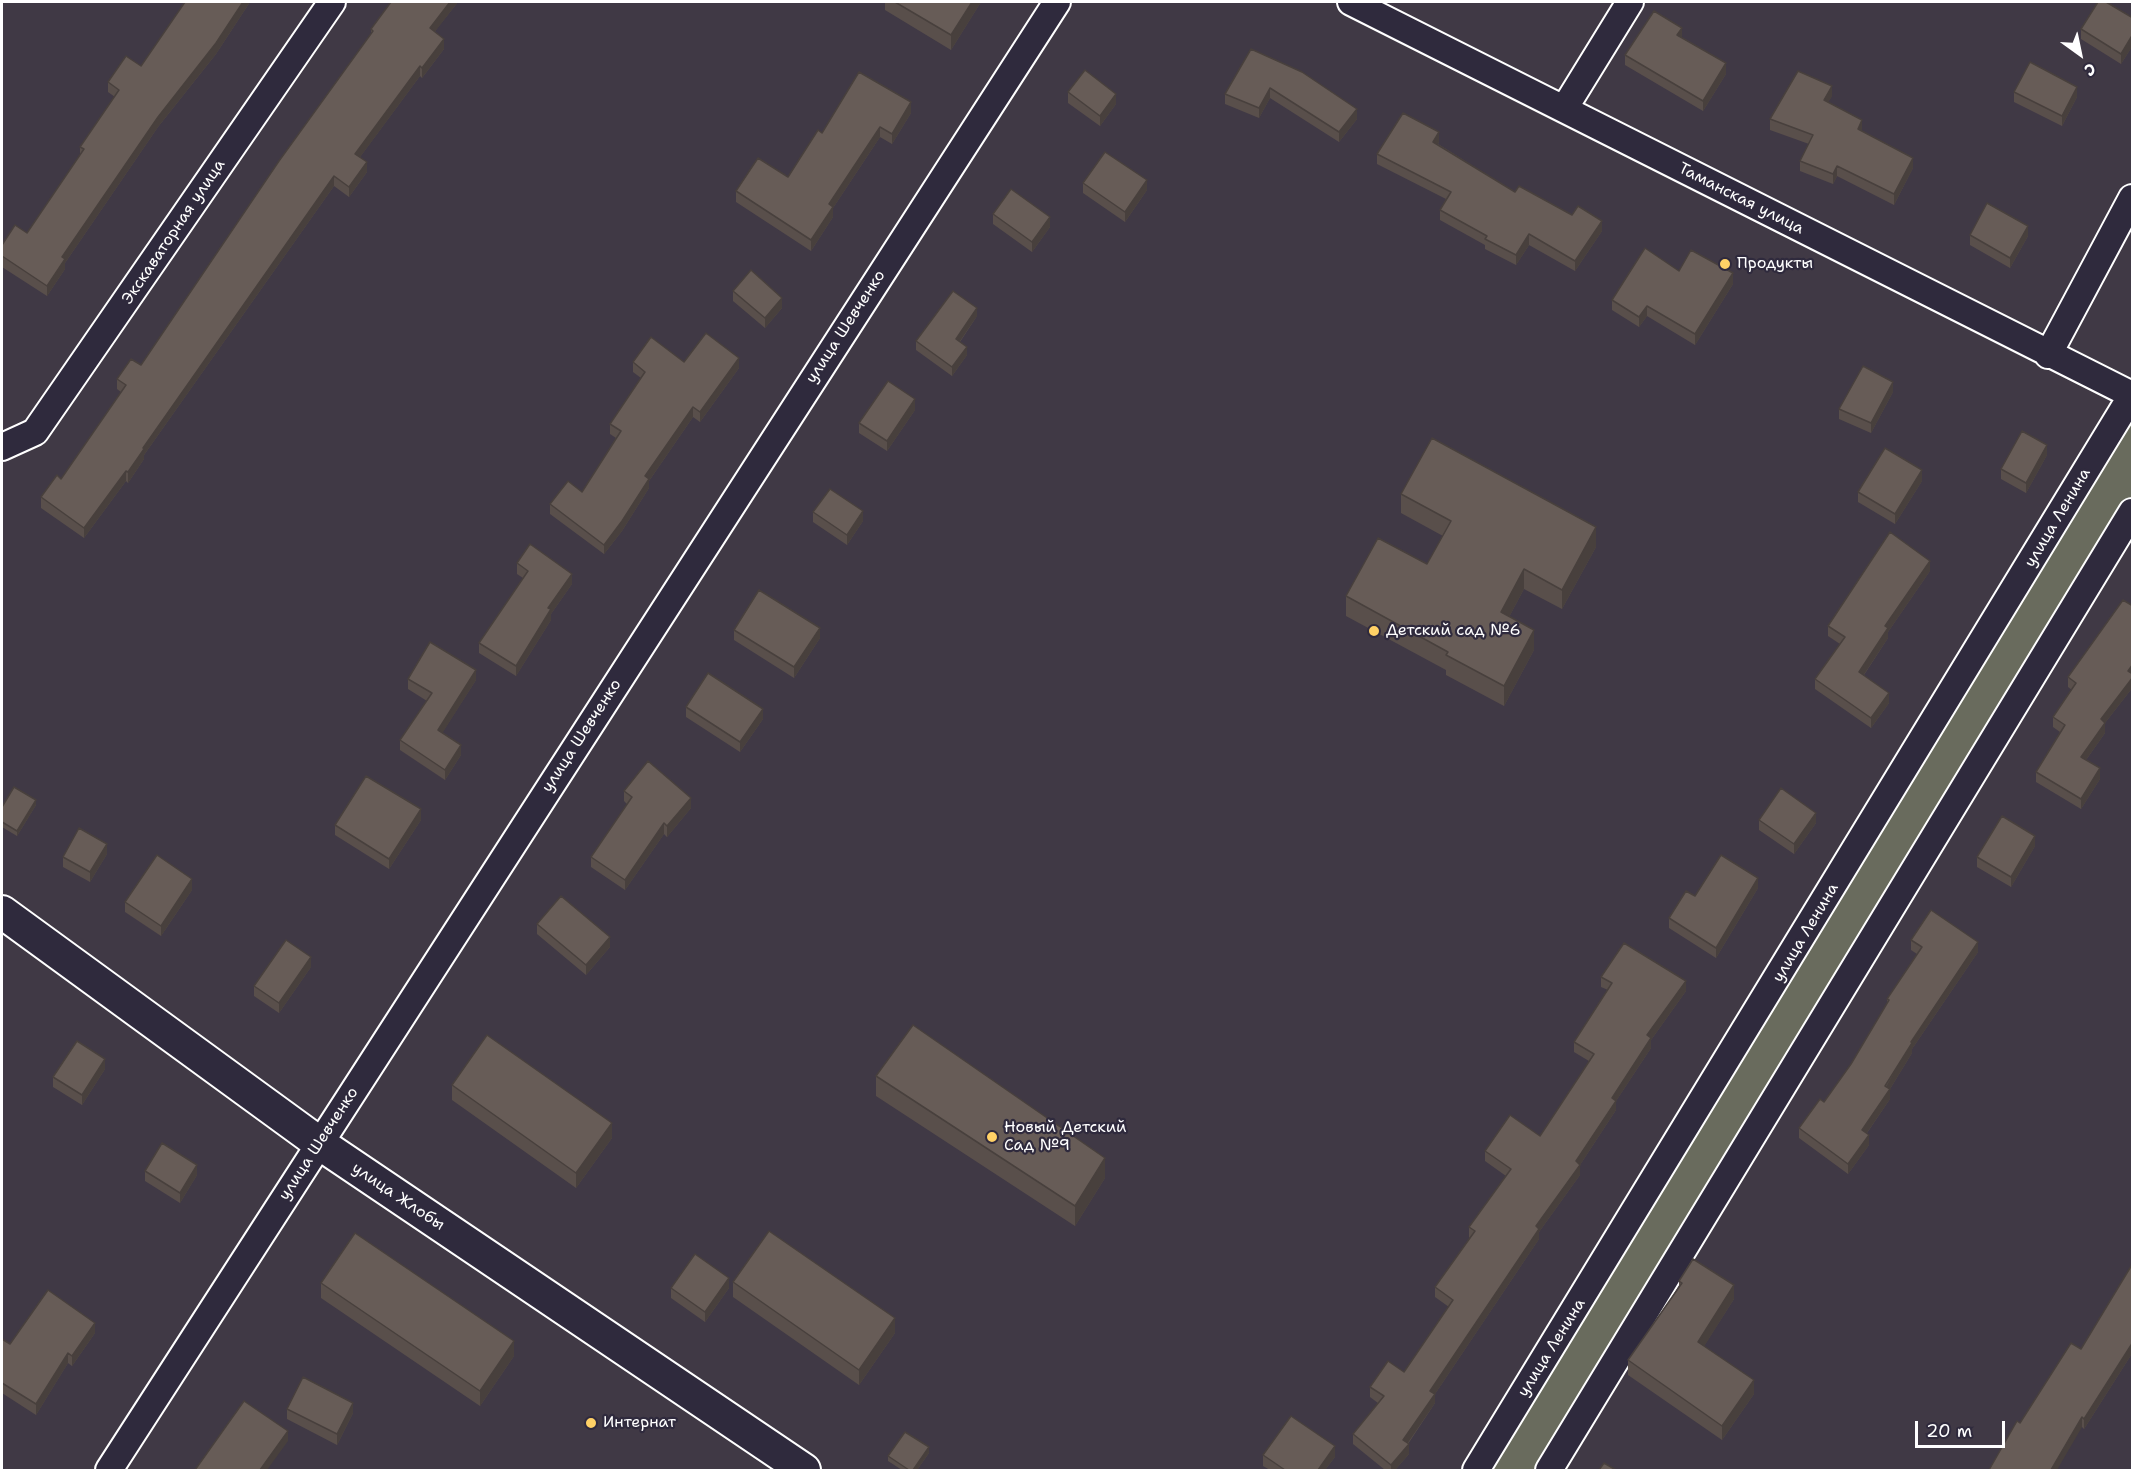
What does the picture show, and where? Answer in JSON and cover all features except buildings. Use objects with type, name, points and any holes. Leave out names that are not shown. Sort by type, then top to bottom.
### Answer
[{"type":"street","name":"Экскаваторная улица","points":[[2,447],[34,432],[332,2]]},
{"type":"street","name":"улица Шевченко","points":[[109,1470],[1057,2]]},
{"type":"street","name":"Таманская улица","points":[[1350,2],[2048,355],[2132,395]]},
{"type":"street","points":[[1564,109],[1630,2]]},
{"type":"street","points":[[2048,355],[2133,198]]},
{"type":"street","name":"улица Ленина","points":[[1476,1470],[2132,395]]},
{"type":"street","points":[[1549,1470],[2133,512]]},
{"type":"street","name":"улица Жлобы","points":[[2,912],[319,1143],[804,1470]]},
{"type":"green space","points":[[2132,410],[2132,500],[1544,1470],[1469,1470]]},
{"type":"place","name":"Продукты","points":[[1725,264]]},
{"type":"place","name":"Детский сад №6","points":[[1374,631]]},
{"type":"place","name":"Новый Детский Сад №9","points":[[992,1137]]},
{"type":"place","name":"Интернат","points":[[591,1423]]}]
